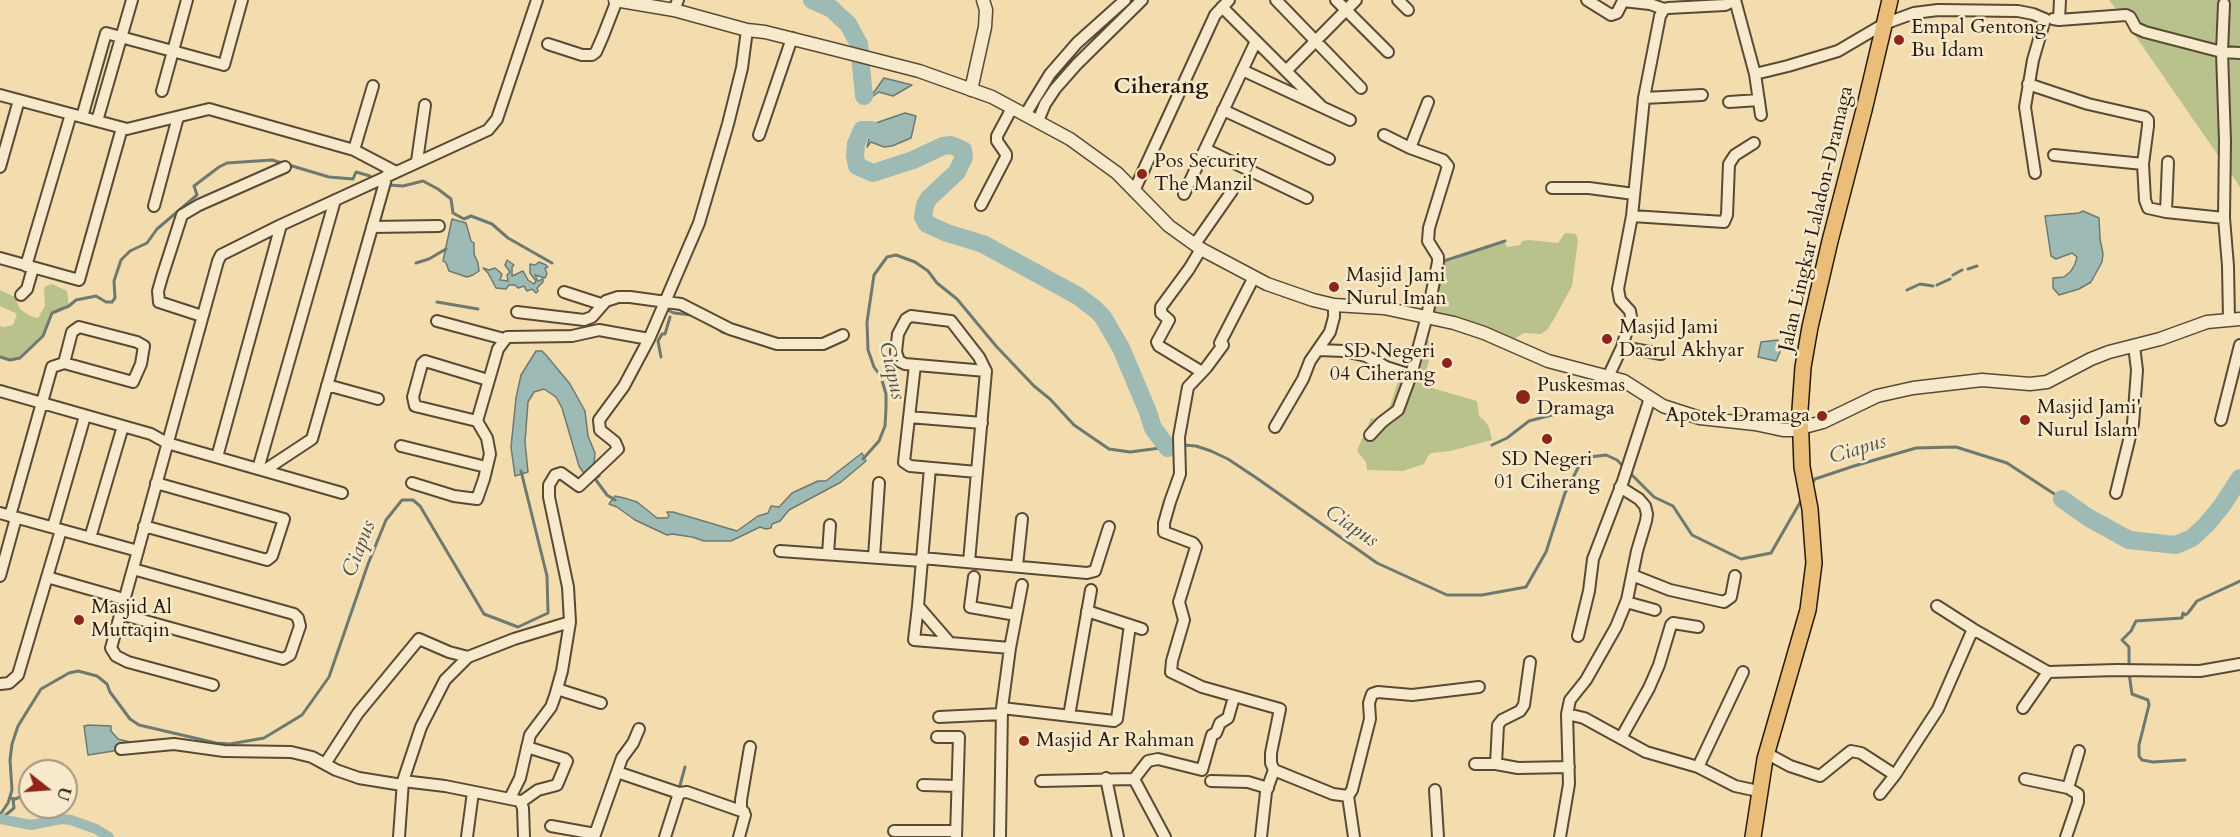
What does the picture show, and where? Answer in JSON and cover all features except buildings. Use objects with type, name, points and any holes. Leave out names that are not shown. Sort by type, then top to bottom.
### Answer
[{"type":"main road","name":"Jalan Lingkar Laladon-Dramaga","points":[[1753,837],[1758,791],[1766,753],[1808,610],[1814,563],[1810,509],[1802,467],[1800,428],[1803,367],[1810,327],[1890,0]]},
{"type":"street","points":[[97,121],[132,0]]},
{"type":"street","points":[[162,91],[187,0]]},
{"type":"street","points":[[21,295],[27,289],[30,267],[76,116],[90,87],[106,33],[225,65],[242,0]]},
{"type":"street","points":[[213,685],[128,662],[116,656],[111,648],[202,316],[221,255],[390,173],[488,130],[500,111],[537,0]]},
{"type":"street","points":[[548,44],[592,56],[597,50],[616,0],[676,5],[747,30],[792,38],[919,71],[1012,108],[1070,139],[1117,173],[1169,226],[1198,247],[1290,293],[1334,305],[1384,308],[1427,316],[1484,333],[1548,361],[1624,381],[1672,410],[1707,420],[1755,424],[1783,430],[1823,422],[1878,396],[1905,389],[1982,380],[2030,384],[2047,382],[2091,359],[2172,336],[2202,323],[2234,319],[2224,218],[2225,141],[2222,52],[2224,4]]},
{"type":"street","points":[[971,90],[985,27],[986,10],[983,0]]},
{"type":"street","points":[[1025,115],[1050,74],[1077,43],[1124,0],[1132,10]]},
{"type":"street","points":[[1038,121],[1049,98],[1077,64],[1142,0]]},
{"type":"street","points":[[1276,0],[1361,87]]},
{"type":"street","points":[[1336,0],[1388,52]]},
{"type":"street","points":[[1286,71],[1356,0]]},
{"type":"street","points":[[1398,0],[1408,10]]},
{"type":"street","points":[[1587,0],[1611,15],[1617,13],[1623,1],[1650,2],[1664,9],[1725,5],[1735,0],[1755,74],[1761,115]]},
{"type":"street","points":[[2059,20],[2060,0]]},
{"type":"street","points":[[1134,191],[1215,15],[1226,3],[1256,41],[1322,107]]},
{"type":"street","points":[[1608,377],[1622,346],[1631,315],[1620,300],[1618,289],[1632,216],[1644,98],[1660,16],[1664,9]]},
{"type":"street","points":[[1755,74],[1838,51],[1884,24],[1914,13],[1938,10],[2023,12],[2045,19],[2059,20],[2126,15],[2130,17],[2136,28],[2142,31],[2222,52],[2240,53]]},
{"type":"street","points":[[2035,173],[2025,112],[2033,60],[2045,19]]},
{"type":"street","points":[[510,798],[520,778],[530,735],[551,707],[557,689],[570,622],[567,579],[549,496],[549,484],[558,473],[564,474],[578,486],[619,447],[600,430],[599,420],[624,386],[649,339],[694,234],[718,160],[742,68],[747,30]]},
{"type":"street","points":[[759,135],[792,38]]},
{"type":"street","points":[[1184,194],[1256,41]]},
{"type":"street","points":[[1242,69],[1350,120]]},
{"type":"street","points":[[2028,84],[2088,104],[2145,117],[2148,120],[2143,164],[2146,204],[2151,209],[2166,212],[2224,218]]},
{"type":"street","points":[[354,150],[373,86]]},
{"type":"street","points":[[90,87],[105,92]]},
{"type":"street","points":[[1039,90],[1049,98]]},
{"type":"street","points":[[0,95],[127,129],[209,110],[354,150],[390,173]]},
{"type":"street","points":[[1644,98],[1702,95]]},
{"type":"street","points":[[0,167],[19,100]]},
{"type":"street","points":[[1729,102],[1759,100]]},
{"type":"street","points":[[1410,148],[1428,102]]},
{"type":"street","points":[[417,161],[425,105]]},
{"type":"street","points":[[981,205],[1006,157],[997,141],[997,136],[1012,108]]},
{"type":"street","points":[[1223,110],[1329,159]]},
{"type":"street","points":[[154,206],[178,117]]},
{"type":"street","points":[[0,258],[79,280],[122,128]]},
{"type":"street","points":[[1370,435],[1398,410],[1412,375],[1427,316],[1438,257],[1428,241],[1429,228],[1449,166],[1443,160],[1410,148],[1384,135]]},
{"type":"street","points":[[1632,216],[1723,223],[1727,215],[1729,164],[1735,155],[1754,143]]},
{"type":"street","points":[[1205,148],[1307,198]]},
{"type":"street","points":[[2054,156],[2143,164]]},
{"type":"street","points":[[2166,212],[2168,162]]},
{"type":"street","points":[[202,316],[159,302],[158,291],[182,215],[199,205],[285,167]]},
{"type":"street","points":[[262,469],[312,439],[372,227],[390,173]]},
{"type":"street","points":[[1552,188],[1589,188],[1634,195]]},
{"type":"street","points":[[1202,372],[1159,346],[1157,342],[1169,320],[1161,313],[1161,307],[1189,269],[1198,247],[1232,191]]},
{"type":"street","points":[[262,469],[334,200]]},
{"type":"street","points":[[217,457],[281,225]]},
{"type":"street","points":[[372,227],[439,226]]},
{"type":"street","points":[[1254,277],[1220,343],[1223,345],[1187,390],[1179,437],[1180,474],[1170,501],[1164,532],[1193,543],[1196,547],[1179,602],[1184,623],[1171,672],[1202,687],[1280,709],[1271,753],[1274,770],[1268,788],[1262,837]]},
{"type":"street","points":[[564,292],[601,304]]},
{"type":"street","points":[[518,312],[584,320],[592,317],[601,304],[618,297],[665,301],[690,308],[730,329],[773,344],[823,344],[843,335]]},
{"type":"street","points":[[1275,427],[1303,379],[1310,361],[1330,332],[1334,305]]},
{"type":"street","points":[[969,562],[986,370],[979,357],[951,321],[911,316],[906,319],[898,334],[896,352],[899,361],[915,365],[986,370]]},
{"type":"street","points":[[437,321],[504,339],[519,335],[572,336],[599,330],[649,339]]},
{"type":"street","points":[[0,576],[9,516],[52,367],[64,363],[133,382],[141,364],[144,346],[137,342],[79,327],[72,332],[64,363]]},
{"type":"street","points":[[477,421],[498,349],[504,339]]},
{"type":"street","points":[[2221,420],[2240,345]]},
{"type":"street","points":[[1622,346],[1661,354]]},
{"type":"street","points":[[2116,493],[2134,414],[2137,370],[2134,346]]},
{"type":"street","points":[[1319,350],[1344,351],[1366,356],[1386,368],[1412,375]]},
{"type":"street","points":[[412,483],[475,500],[480,494],[490,449],[477,421],[415,406],[413,397],[420,368],[425,361],[488,380]]},
{"type":"street","points":[[915,365],[904,462],[910,466],[977,472]]},
{"type":"street","points":[[327,385],[378,399]]},
{"type":"street","points":[[0,391],[151,434],[167,443],[342,493]]},
{"type":"street","points":[[1578,636],[1589,591],[1593,559],[1622,484],[1650,398]]},
{"type":"street","points":[[0,684],[9,683],[18,675],[47,577],[85,416]]},
{"type":"street","points":[[909,417],[982,423]]},
{"type":"street","points":[[90,538],[123,426]]},
{"type":"street","points":[[401,446],[486,467]]},
{"type":"street","points":[[930,468],[914,640],[1010,648]]},
{"type":"street","points":[[144,526],[267,560],[272,556],[284,519],[156,483]]},
{"type":"street","points":[[874,557],[879,483]]},
{"type":"street","points":[[1560,837],[1567,796],[1569,767],[1567,714],[1570,700],[1586,680],[1609,641],[1626,602],[1646,521],[1647,509],[1622,484]]},
{"type":"street","points":[[9,516],[138,551]]},
{"type":"street","points":[[1017,566],[1022,519]]},
{"type":"street","points":[[828,554],[830,525]]},
{"type":"street","points":[[780,551],[969,562],[1087,573],[1095,571],[1109,527]]},
{"type":"street","points":[[120,614],[283,659],[290,655],[300,626],[294,614],[133,569]]},
{"type":"street","points":[[1632,575],[1670,590],[1724,602],[1731,597],[1735,576]]},
{"type":"street","points":[[47,577],[124,598]]},
{"type":"street","points":[[974,577],[970,607],[1016,615]]},
{"type":"street","points":[[1000,837],[1002,711],[1010,648],[1022,585]]},
{"type":"street","points":[[1070,716],[1091,590]]},
{"type":"street","points":[[1626,602],[1655,610]]},
{"type":"street","points":[[918,606],[950,642]]},
{"type":"street","points":[[1936,606],[2048,672],[2200,671],[2240,664]]},
{"type":"street","points":[[1087,611],[1142,629]]},
{"type":"street","points":[[399,837],[403,783],[421,727],[445,680],[468,657],[514,639],[570,622]]},
{"type":"street","points":[[1621,738],[1656,673],[1671,625],[1673,623],[1698,627]]},
{"type":"street","points":[[939,717],[1002,711],[1114,721],[1117,719],[1130,625]]},
{"type":"street","points":[[1880,794],[1938,710],[1973,629]]},
{"type":"street","points":[[324,764],[358,713],[419,639],[449,652],[468,657]]},
{"type":"street","points":[[1496,764],[1498,725],[1502,720],[1520,711],[1524,705],[1530,662]]},
{"type":"street","points":[[1698,767],[1743,672]]},
{"type":"street","points":[[2023,708],[2048,672]]},
{"type":"street","points":[[1354,837],[1348,796],[1352,790],[1370,719],[1369,703],[1372,694],[1378,692],[1412,695],[1479,687]]},
{"type":"street","points":[[557,689],[601,703]]},
{"type":"street","points":[[1134,780],[1148,761],[1158,759],[1202,770],[1212,735],[1216,733],[1220,723],[1228,718],[1234,697]]},
{"type":"street","points":[[1567,714],[1584,718],[1647,752],[1698,767],[1735,786],[1758,791]]},
{"type":"street","points":[[551,826],[594,835],[623,755],[633,743],[639,729]]},
{"type":"street","points":[[894,831],[956,834],[959,737],[937,737]]},
{"type":"street","points":[[121,749],[174,744],[224,751],[291,752],[312,757],[359,778],[434,784],[521,802]]},
{"type":"street","points":[[521,802],[538,790],[557,785],[567,762],[565,759],[527,747]]},
{"type":"street","points":[[739,837],[744,812],[741,808],[741,800],[750,747]]},
{"type":"street","points":[[1766,753],[1800,770],[1820,776],[1851,751],[1861,753],[1895,774]]},
{"type":"street","points":[[2068,788],[2079,751]]},
{"type":"street","points":[[1475,764],[1496,764],[1518,768],[1569,767]]},
{"type":"street","points":[[1274,770],[1333,794],[1348,796]]},
{"type":"street","points":[[617,772],[679,793],[687,792],[744,812]]},
{"type":"street","points":[[1041,781],[1106,778],[1134,780]]},
{"type":"street","points":[[1106,778],[1118,837]]},
{"type":"street","points":[[2025,779],[2076,791],[2079,796],[2066,837]]},
{"type":"street","points":[[1134,780],[1165,837]]},
{"type":"street","points":[[1211,782],[1248,782],[1268,788]]},
{"type":"street","points":[[923,785],[957,786]]},
{"type":"street","points":[[1435,790],[1438,837]]},
{"type":"street","points":[[467,837],[473,792]]},
{"type":"street","points":[[666,837],[679,793]]},
{"type":"street","points":[[521,802],[524,837]]},
{"type":"green space","points":[[2109,0],[2240,0],[2240,187],[2123,18]]},
{"type":"green space","points":[[1565,233],[1576,234],[1578,240],[1572,286],[1547,330],[1541,334],[1524,333],[1509,342],[1457,319],[1430,312],[1440,262],[1451,261],[1493,244],[1505,243],[1507,247],[1520,245],[1522,241],[1529,240],[1558,243]]},
{"type":"green space","points":[[52,284],[67,291],[69,306],[51,313],[43,335],[19,358],[0,357],[0,326],[13,325],[17,314],[0,306],[0,290],[15,297],[20,309],[38,318],[45,306],[44,289]]},
{"type":"green space","points":[[1418,338],[1434,343],[1423,382],[1428,387],[1477,401],[1479,416],[1489,427],[1492,440],[1450,451],[1431,453],[1424,464],[1403,471],[1367,470],[1366,462],[1357,451],[1371,418],[1379,419],[1388,412],[1402,369],[1408,371]]},
{"type":"water","points":[[884,78],[912,85],[893,96],[879,92],[866,101],[858,101],[861,96],[874,92]]},
{"type":"water","points":[[905,113],[916,116],[911,138],[884,147],[871,142],[867,147],[873,124]]},
{"type":"water","points":[[2083,211],[2099,218],[2102,262],[2091,282],[2079,289],[2059,295],[2053,288],[2053,278],[2064,277],[2071,271],[2077,257],[2072,253],[2056,259],[2051,256],[2045,216]]},
{"type":"water","points":[[452,219],[466,223],[471,241],[474,243],[474,254],[479,271],[467,277],[449,271],[443,261]]},
{"type":"water","points":[[507,260],[514,265],[512,276],[523,271],[528,280],[534,284],[536,281],[530,273],[530,264],[535,265],[539,262],[548,267],[545,268],[547,274],[545,278],[535,275],[538,281],[543,279],[536,293],[532,289],[527,291],[524,286],[518,288],[515,285],[509,285],[506,289],[496,288],[483,268],[489,270],[495,268],[502,274],[500,280],[508,281],[507,275],[510,272],[505,265]]},
{"type":"water","points":[[1778,340],[1780,352],[1776,361],[1758,357],[1761,342]]},
{"type":"water","points":[[536,351],[542,351],[570,384],[585,411],[588,436],[595,453],[594,465],[600,476],[595,479],[589,481],[579,466],[562,408],[556,397],[544,389],[534,392],[528,402],[525,442],[528,472],[515,476],[511,447],[516,398],[521,375]]},
{"type":"water","points":[[862,453],[866,461],[841,482],[789,510],[780,521],[772,524],[771,528],[760,527],[731,541],[704,541],[692,537],[667,535],[635,520],[609,504],[615,496],[637,502],[657,518],[667,518],[669,516],[667,512],[673,512],[737,531],[758,516],[768,513],[771,506],[779,507],[792,493],[818,481],[826,481]]},
{"type":"water","points":[[84,726],[111,726],[111,731],[118,739],[134,743],[120,750],[88,755]]},
{"type":"waterway","points":[[812,0],[832,9],[848,24],[859,44],[864,96]]},
{"type":"waterway","points":[[872,130],[862,130],[856,144],[855,156],[857,166],[873,173],[913,160],[943,146],[951,145],[963,150],[964,157],[957,172],[929,198],[925,205],[923,217],[927,224],[983,244],[1078,296],[1095,309],[1103,317],[1121,348],[1153,428],[1168,448]]},
{"type":"waterway","points":[[0,357],[10,360],[20,358],[43,336],[52,313],[69,306],[76,300],[96,296],[106,302],[112,302],[115,298],[114,281],[121,260],[130,251],[147,243],[157,229],[197,195],[194,186],[227,163],[272,160],[329,177],[353,179],[356,172],[370,176]]},
{"type":"waterway","points":[[389,185],[403,186],[423,181],[451,199],[453,213],[464,219],[471,216],[492,224],[508,238],[552,263]]},
{"type":"waterway","points":[[1444,261],[1505,241]]},
{"type":"waterway","points":[[416,263],[429,259],[446,249]]},
{"type":"waterway","name":"Ciapus","points":[[863,459],[879,441],[885,426],[886,394],[881,377],[874,367],[868,350],[867,322],[874,275],[887,257],[896,255],[915,262],[928,271],[937,283],[957,299],[996,346],[1034,386],[1050,399],[1074,425],[1109,449],[1130,452],[1183,445],[1211,451],[1228,459],[1258,479],[1377,563],[1447,595],[1482,595],[1526,587],[1546,552],[1565,493],[1581,462],[1590,457],[1606,455],[1617,460],[1625,468]]},
{"type":"waterway","points":[[1968,269],[1977,266]]},
{"type":"waterway","points":[[1953,275],[1962,270]]},
{"type":"waterway","points":[[1937,285],[1950,279]]},
{"type":"waterway","points":[[1907,290],[1920,284],[1933,286]]},
{"type":"waterway","points":[[437,302],[478,309]]},
{"type":"waterway","points":[[665,309],[674,313],[692,315]]},
{"type":"waterway","points":[[661,357],[658,341],[662,334],[665,334],[670,317]]},
{"type":"waterway","points":[[716,327],[722,332],[734,335]]},
{"type":"waterway","points":[[1492,445],[1507,438],[1529,421],[1563,412]]},
{"type":"waterway","name":"Ciapus","points":[[1812,484],[1815,479],[1916,448],[1956,447],[2007,463],[2062,499]]},
{"type":"waterway","name":"Ciapus","points":[[0,815],[8,803],[12,790],[10,760],[18,726],[41,689],[69,673],[78,671],[97,676],[107,684],[110,692],[130,719],[139,725],[216,743],[230,744],[264,738],[302,715],[329,677],[368,564],[386,520],[402,500],[413,500],[420,506],[484,614],[518,627],[548,613],[547,576],[521,471]]},
{"type":"waterway","name":"Ciapus","points":[[1630,473],[1654,497],[1673,506],[1692,535],[1741,559],[1771,553],[1802,499]]},
{"type":"waterway","name":"Ciapus","points":[[593,476],[607,495],[615,500]]},
{"type":"waterway","points":[[2062,499],[2089,518],[2129,540],[2176,545],[2192,538],[2206,525],[2240,478]]},
{"type":"waterway","points":[[2129,666],[2129,647],[2122,640],[2131,631],[2136,621],[2182,618],[2183,613],[2185,615],[2188,613],[2197,601],[2240,581]]},
{"type":"waterway","points":[[2129,673],[2132,694],[2148,700],[2149,705],[2139,745],[2139,756],[2142,760],[2153,762],[2185,760]]},
{"type":"waterway","points":[[679,789],[685,767]]},
{"type":"waterway","points":[[10,798],[18,798]]},
{"type":"waterway","points":[[1,819],[14,808],[13,799]]},
{"type":"waterway","points":[[0,819],[31,825],[61,819],[71,820],[96,829],[109,837]]},
{"type":"place","name":"Empal Gentong Bu Idam","points":[[1899,40]]},
{"type":"place","name":"Pos Security The Manzil","points":[[1142,174]]},
{"type":"place","name":"Masjid Jami Nurul Iman","points":[[1334,287]]},
{"type":"place","name":"Masjid Jami Daarul Akhyar","points":[[1607,339]]},
{"type":"place","name":"SD Negeri 04 Ciherang","points":[[1447,363]]},
{"type":"place","name":"Puskesmas Dramaga","points":[[1523,397]]},
{"type":"place","name":"Apotek Dramaga","points":[[1822,416]]},
{"type":"place","name":"Masjid Jami' Nurul Islam","points":[[2025,420]]},
{"type":"place","name":"SD Negeri 01 Ciherang","points":[[1547,439]]},
{"type":"place","name":"Masjid Al Muttaqin","points":[[79,620]]},
{"type":"place","name":"Masjid Ar Rahman","points":[[1024,741]]},
{"type":"district","name":"Ciherang","points":[[1161,88]]}]
